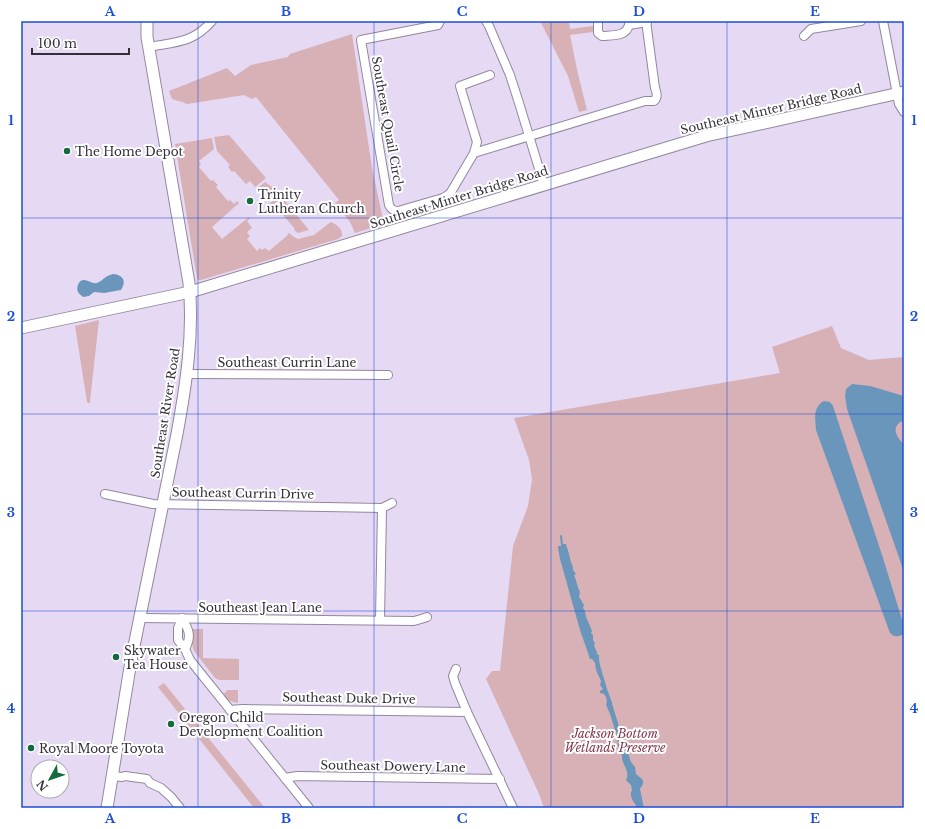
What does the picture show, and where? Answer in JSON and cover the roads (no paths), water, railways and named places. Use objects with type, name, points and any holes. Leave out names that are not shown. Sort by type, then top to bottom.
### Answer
[{"type":"main road","name":"Southeast River Road","points":[[107,808],[117,777],[131,661],[177,434],[191,328],[190,292],[147,37],[146,21]]},
{"type":"main road","name":"Southeast Minter Bridge Road","points":[[21,328],[29,325],[190,292],[706,136],[900,93]]},
{"type":"street","points":[[149,47],[185,41],[205,29],[212,21]]},
{"type":"street","name":"Southeast Quail Circle","points":[[440,21],[438,25],[361,40],[390,208],[398,211],[446,197],[474,153]]},
{"type":"street","points":[[486,21],[510,75],[544,185]]},
{"type":"street","points":[[474,153],[645,101],[654,101],[656,99],[657,95],[654,88],[647,22],[627,23],[626,30],[622,34],[602,36],[598,33],[598,21]]},
{"type":"street","points":[[804,36],[811,29],[862,21]]},
{"type":"street","points":[[883,21],[900,93],[900,104],[904,112]]},
{"type":"street","points":[[474,153],[477,142],[460,86],[490,75]]},
{"type":"street","name":"Southeast Currin Lane","points":[[186,374],[388,375]]},
{"type":"street","name":"Southeast Currin Drive","points":[[105,494],[153,504],[382,508]]},
{"type":"street","points":[[380,620],[382,508],[392,503]]},
{"type":"street","name":"Southeast Jean Lane","points":[[140,618],[414,621],[427,616]]},
{"type":"street","points":[[182,618],[189,628],[188,642],[185,649],[190,660],[309,808]]},
{"type":"street","points":[[456,669],[453,676],[455,683],[467,712],[513,808]]},
{"type":"street","name":"Southeast Duke Drive","points":[[230,710],[467,712]]},
{"type":"street","points":[[117,777],[125,776],[147,780],[166,792],[180,808]]},
{"type":"street","name":"Southeast Dowery Lane","points":[[285,778],[297,776],[500,779]]},
{"type":"water","points":[[113,274],[122,277],[124,281],[121,290],[104,293],[94,292],[89,296],[83,297],[78,292],[77,288],[80,281],[86,280],[97,283]]},
{"type":"water","points":[[852,384],[870,386],[904,396],[904,420],[897,426],[896,432],[904,445],[904,572],[847,409],[845,396],[846,389]]},
{"type":"water","points":[[824,401],[830,402],[833,406],[904,626],[904,632],[902,635],[895,636],[890,633],[816,430],[816,410],[820,403]]},
{"type":"water","points":[[566,544],[573,570],[576,574],[574,575],[580,592],[579,597],[584,604],[583,608],[592,631],[591,633],[595,643],[594,646],[597,654],[599,655],[599,662],[624,742],[631,762],[635,767],[636,774],[643,780],[643,784],[640,789],[644,808],[637,808],[631,797],[631,785],[626,780],[627,772],[618,746],[616,731],[606,704],[606,697],[604,694],[600,693],[603,689],[600,685],[601,681],[596,670],[595,663],[592,659],[590,659],[580,630],[560,559],[558,546]]},
{"type":"waterway","points":[[561,536],[562,545]]},
{"type":"place","name":"The Home Depot","points":[[67,151]]},
{"type":"place","name":"Trinity Lutheran Church","points":[[250,201]]},
{"type":"place","name":"Skywater Tea House","points":[[116,657]]},
{"type":"place","name":"Oregon Child Development Coalition","points":[[171,724]]},
{"type":"place","name":"Royal Moore Toyota","points":[[31,748]]},
{"type":"park label","name":"Jackson Bottom Wetlands Preserve","points":[[615,740]]}]
